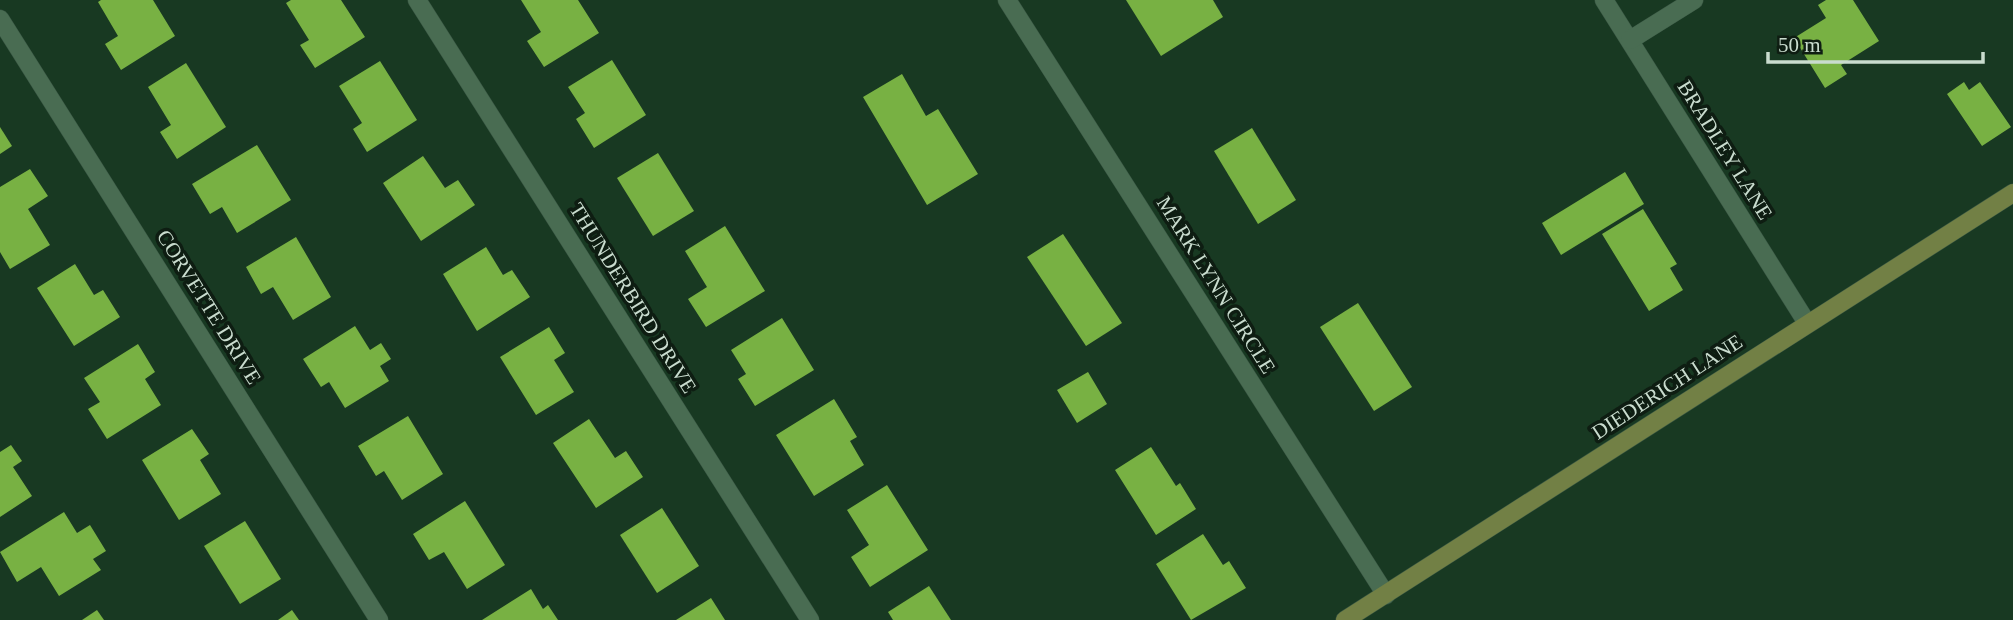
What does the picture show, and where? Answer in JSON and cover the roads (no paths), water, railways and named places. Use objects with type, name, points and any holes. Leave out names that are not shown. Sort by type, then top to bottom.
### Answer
[{"type":"street","name":"THUNDERBIRD DRIVE","points":[[417,0],[810,620]]},
{"type":"street","name":"MARK LYNN CIRCLE","points":[[1007,0],[1386,595]]},
{"type":"street","name":"BRADLEY LANE","points":[[1604,0],[1807,323]]},
{"type":"street","points":[[1630,40],[1694,0]]},
{"type":"street","name":"CORVETTE DRIVE","points":[[0,19],[379,620]]},
{"type":"street","name":"DIEDERICH LANE","points":[[1345,620],[2013,193]]}]
